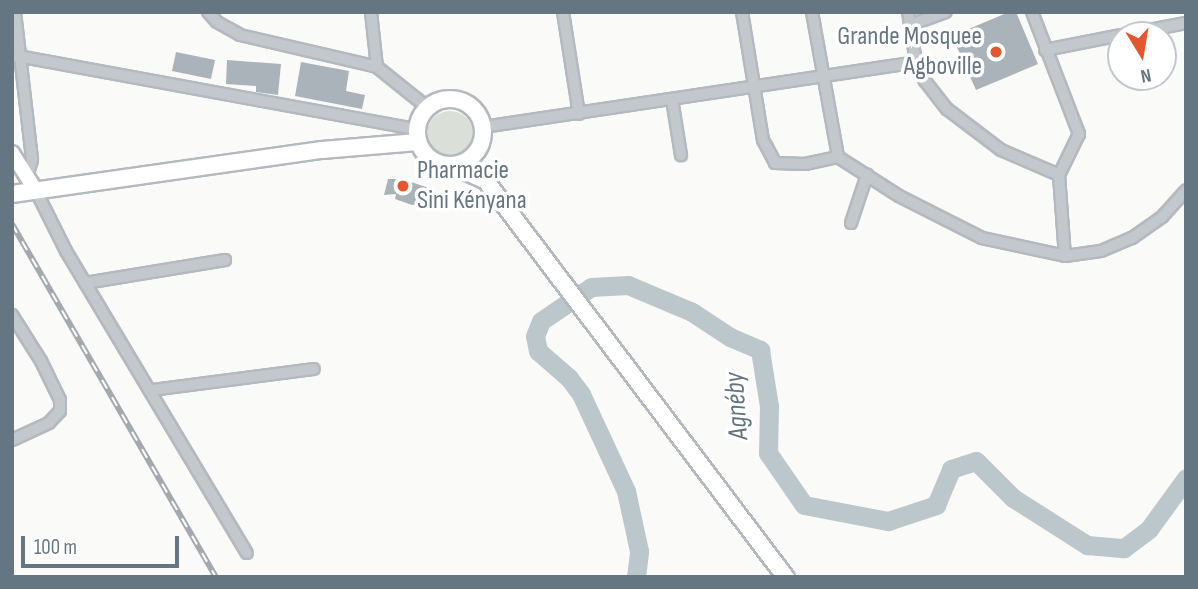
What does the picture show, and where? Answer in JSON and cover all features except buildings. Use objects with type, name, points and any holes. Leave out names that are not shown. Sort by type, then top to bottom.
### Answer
[{"type":"main road","points":[[486,181],[481,145],[483,127],[474,109],[466,103],[446,100],[428,108],[418,135],[432,160],[486,181],[786,577]]},
{"type":"main road","points":[[12,194],[31,183],[322,150],[418,135]]},
{"type":"main road","points":[[453,166],[470,159],[481,145]]},
{"type":"main road","points":[[12,153],[31,183]]},
{"type":"street","points":[[15,12],[17,57],[32,160],[31,183],[85,283],[152,390],[247,553]]},
{"type":"street","points":[[208,12],[217,22],[240,35],[377,67],[428,108]]},
{"type":"street","points":[[371,12],[377,67]]},
{"type":"street","points":[[563,12],[579,114]]},
{"type":"street","points":[[742,12],[763,140],[768,156],[775,163],[805,164],[838,157],[982,238],[1065,257],[1101,251],[1132,238],[1162,217],[1186,190]]},
{"type":"street","points":[[812,12],[838,157]]},
{"type":"street","points":[[908,12],[916,62],[925,81],[947,109],[1001,150],[1059,175]]},
{"type":"street","points":[[910,25],[946,12]]},
{"type":"street","points":[[1032,12],[1079,134],[1059,175],[1065,257]]},
{"type":"street","points":[[1045,50],[1107,38]]},
{"type":"street","points":[[17,57],[418,135]]},
{"type":"street","points":[[483,127],[916,62]]},
{"type":"street","points":[[672,99],[681,155]]},
{"type":"street","points":[[851,223],[867,175]]},
{"type":"street","points":[[85,283],[225,260]]},
{"type":"street","points":[[12,315],[41,361],[60,400],[60,411],[49,423],[12,440]]},
{"type":"street","points":[[152,390],[314,369]]},
{"type":"shaded area","points":[[450,111],[466,118],[473,134],[466,150],[450,157],[434,150],[427,134],[434,118]]},
{"type":"waterway","name":"Agnéby","points":[[636,577],[639,551],[626,491],[581,394],[569,378],[538,351],[535,336],[541,321],[591,287],[628,285],[692,312],[730,337],[760,350],[769,406],[768,453],[804,505],[888,521],[936,505],[951,469],[976,461],[1013,498],[1087,545],[1124,548],[1149,529],[1186,478]]},
{"type":"railway","points":[[12,224],[216,577]]},
{"type":"place","name":"Grande Mosquee Agboville","points":[[996,52]]},
{"type":"place","name":"Pharmacie Sini Kényana","points":[[403,186]]}]
